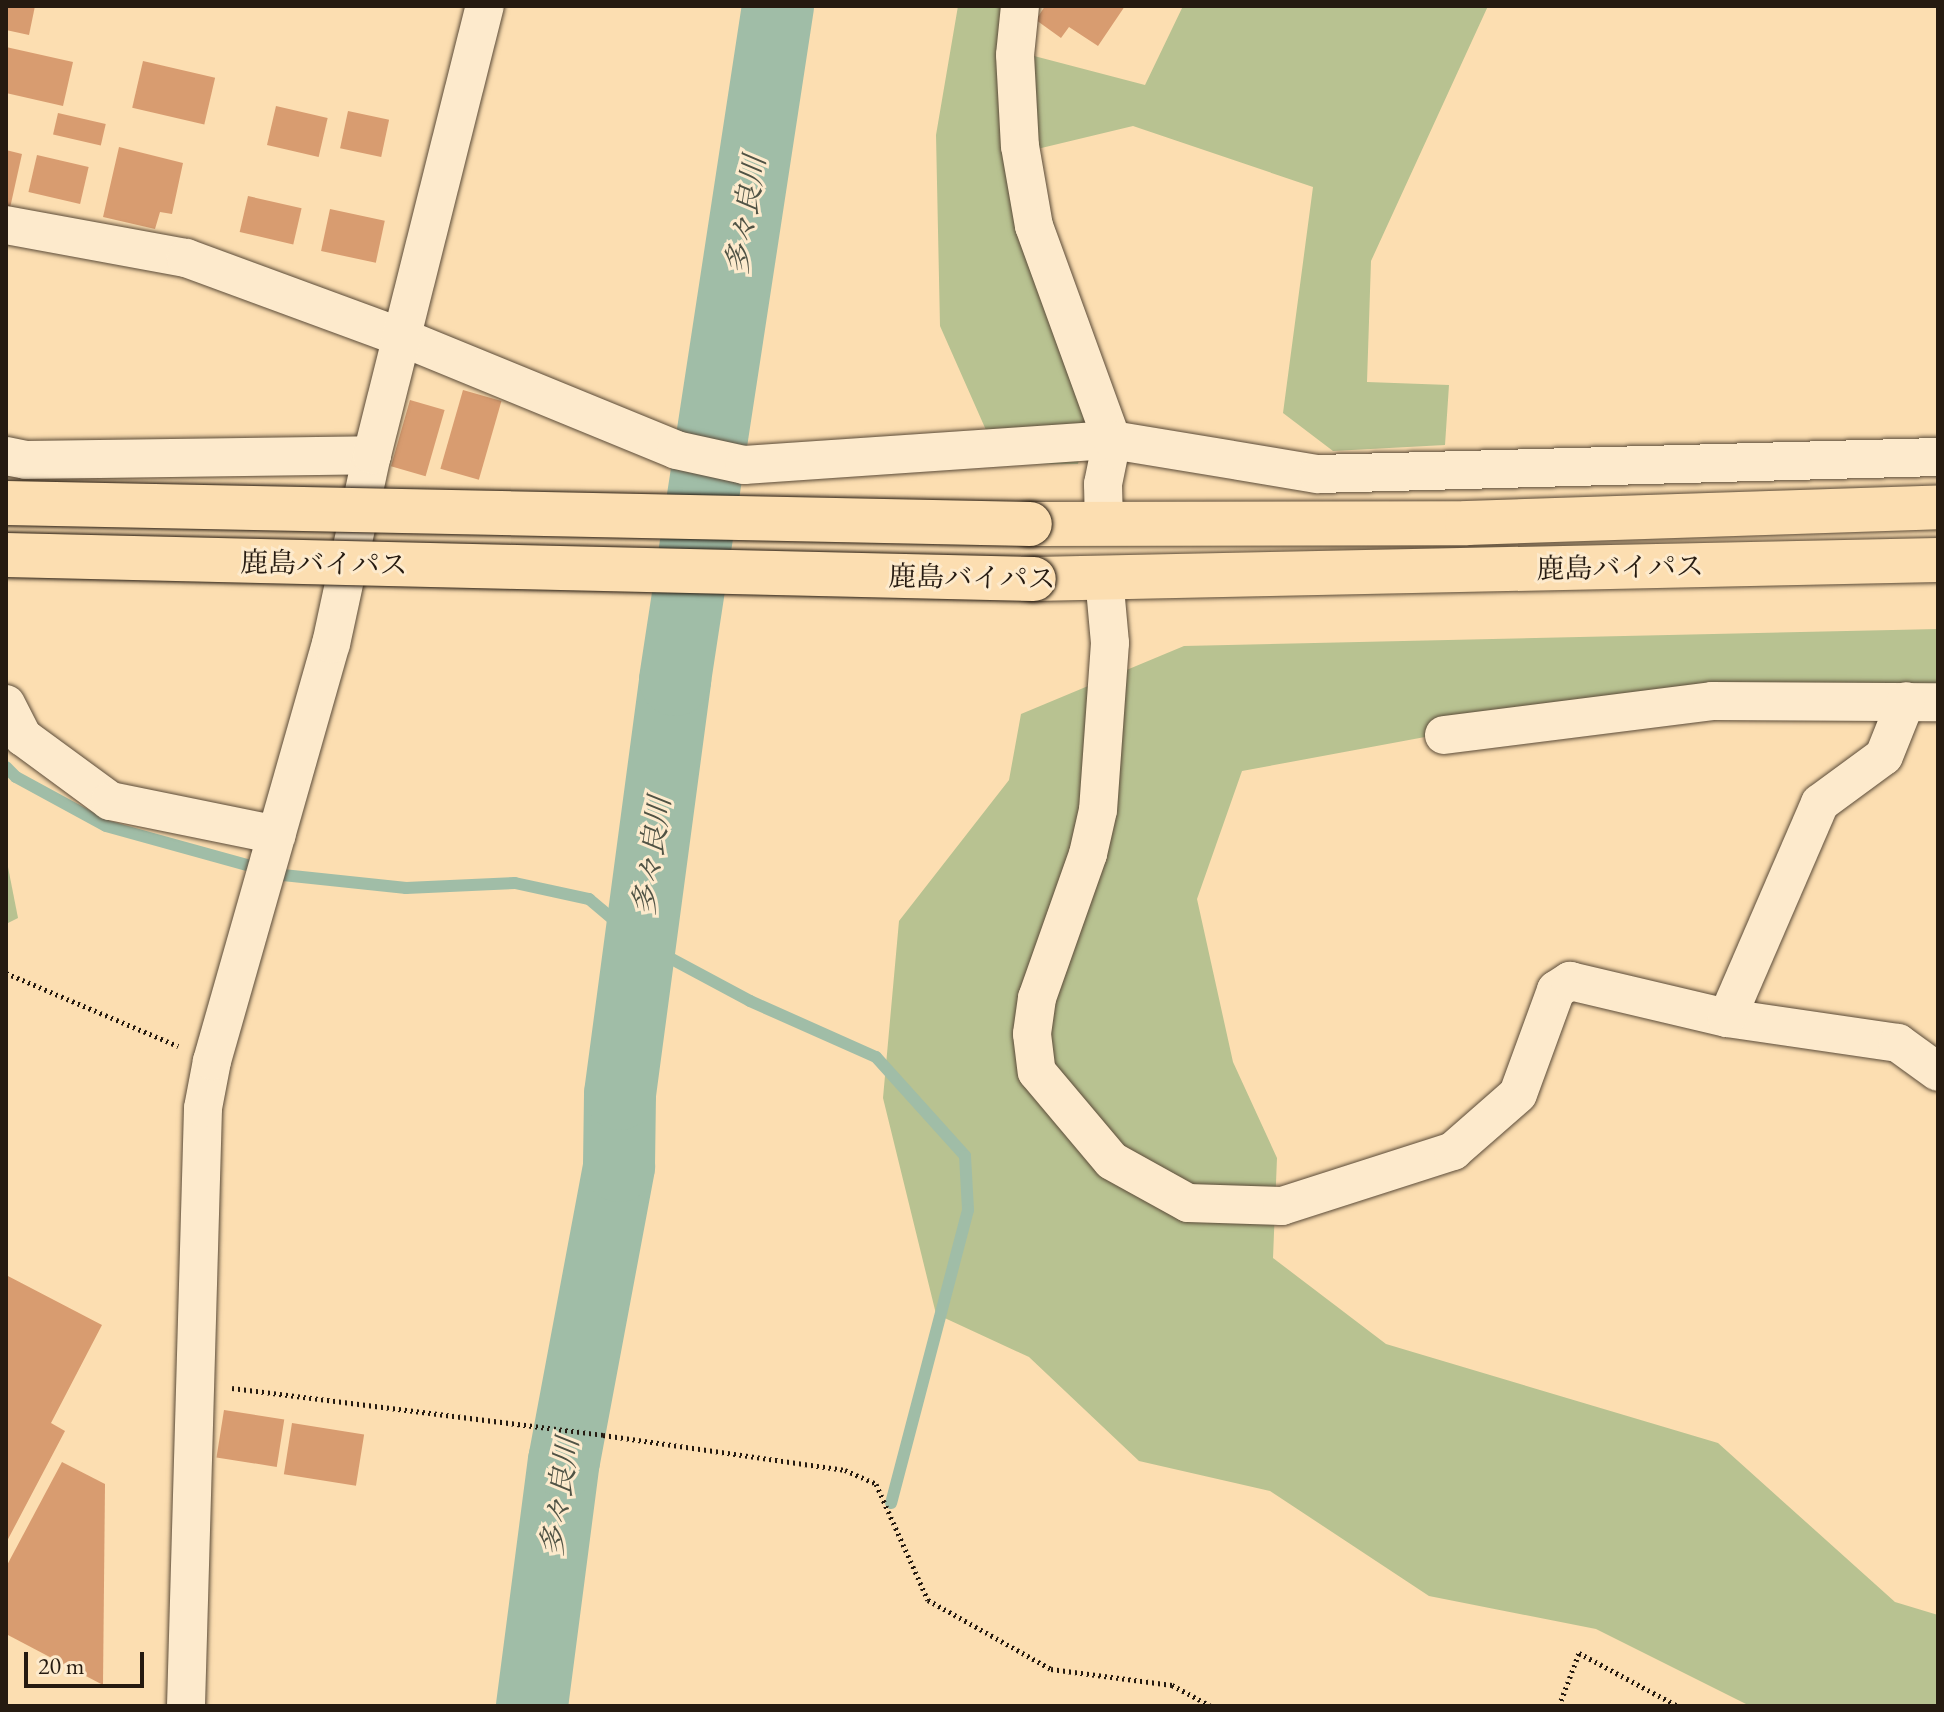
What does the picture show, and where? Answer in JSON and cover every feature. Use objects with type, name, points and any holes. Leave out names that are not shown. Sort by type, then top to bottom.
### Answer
[{"type":"highway","name":"鹿島バイパス","points":[[6,503],[1030,524],[1467,523],[1938,507]]},
{"type":"highway","name":"鹿島バイパス","points":[[6,555],[1034,579],[1938,560]]},
{"type":"street","points":[[186,1706],[203,1108],[212,1061],[331,644],[372,455],[485,6]]},
{"type":"street","points":[[1020,6],[1015,55],[1020,146],[1034,226],[1112,440],[1103,484],[1104,524]]},
{"type":"street","points":[[6,225],[186,258],[401,337],[676,450],[744,465],[1112,440],[1318,474],[1938,457]]},
{"type":"street","points":[[6,456],[26,460],[372,455]]},
{"type":"street","points":[[1104,577],[1110,643],[1098,810],[1088,854],[1037,998],[1032,1034],[1037,1072],[1112,1161],[1188,1203],[1282,1206],[1453,1151],[1518,1094],[1556,990],[1570,981],[1727,1018],[1898,1043],[1938,1072]]},
{"type":"street","points":[[1444,735],[1712,701],[1922,701]]},
{"type":"street","points":[[1727,1018],[1820,803],[1884,756],[1922,701]]},
{"type":"street","points":[[6,704],[23,737],[110,801],[277,835]]},
{"type":"path","points":[[6,973],[212,1061]]},
{"type":"path","points":[[197,1384],[603,1435],[845,1470],[876,1484],[928,1600],[1051,1669],[1172,1685],[1211,1706]]},
{"type":"path","points":[[1559,1706],[1579,1653],[1678,1706]]},
{"type":"green space","points":[[958,6],[1008,6],[1004,48],[1145,85],[1183,6],[1488,6],[1371,261],[1367,382],[1449,385],[1445,445],[1333,451],[1283,413],[1313,187],[1133,126],[1033,150],[1096,372],[1078,464],[1001,464],[940,326],[936,135]]},
{"type":"green space","points":[[1938,629],[1938,717],[1602,704],[1242,771],[1197,899],[1233,1062],[1277,1158],[1273,1258],[1386,1344],[1718,1443],[1895,1602],[1938,1615],[1938,1706],[1750,1706],[1596,1629],[1429,1596],[1270,1491],[1139,1461],[1029,1357],[936,1314],[883,1098],[899,921],[1009,780],[1021,714],[1184,646]]},
{"type":"green space","points":[[6,857],[18,918],[6,924]]},
{"type":"building","points":[[6,6],[35,6],[29,35],[6,30]]},
{"type":"building","points":[[1045,6],[1125,6],[1098,46],[1069,27],[1061,38],[1036,20]]},
{"type":"building","points":[[6,47],[73,62],[63,106],[6,93]]},
{"type":"building","points":[[143,61],[215,78],[204,124],[132,108]]},
{"type":"building","points":[[276,106],[328,118],[319,157],[267,145]]},
{"type":"building","points":[[348,111],[389,120],[381,157],[340,148]]},
{"type":"building","points":[[58,113],[106,124],[101,145],[53,134]]},
{"type":"building","points":[[119,147],[183,163],[172,214],[160,212],[155,229],[103,217]]},
{"type":"building","points":[[6,150],[22,154],[10,208],[6,207]]},
{"type":"building","points":[[37,155],[89,167],[80,204],[28,192]]},
{"type":"building","points":[[248,196],[302,208],[293,244],[240,232]]},
{"type":"building","points":[[330,209],[385,221],[376,263],[321,251]]},
{"type":"building","points":[[463,390],[501,401],[479,480],[440,469]]},
{"type":"building","points":[[410,400],[445,410],[426,476],[391,466]]},
{"type":"building","points":[[6,1275],[102,1325],[51,1423],[65,1431],[6,1543]]},
{"type":"building","points":[[224,1410],[284,1420],[277,1467],[216,1457]]},
{"type":"building","points":[[292,1423],[364,1434],[356,1486],[284,1474]]},
{"type":"building","points":[[62,1462],[105,1484],[103,1685],[6,1634],[6,1567]]},
{"type":"waterway","name":"多々良川","points":[[532,1706],[564,1461],[619,1166],[620,1094],[675,680],[778,6]]},
{"type":"waterway","points":[[6,767],[16,777],[106,826],[283,875],[406,888],[515,883],[589,899],[640,942],[750,1001],[876,1057],[965,1156],[968,1210],[891,1503]]}]
